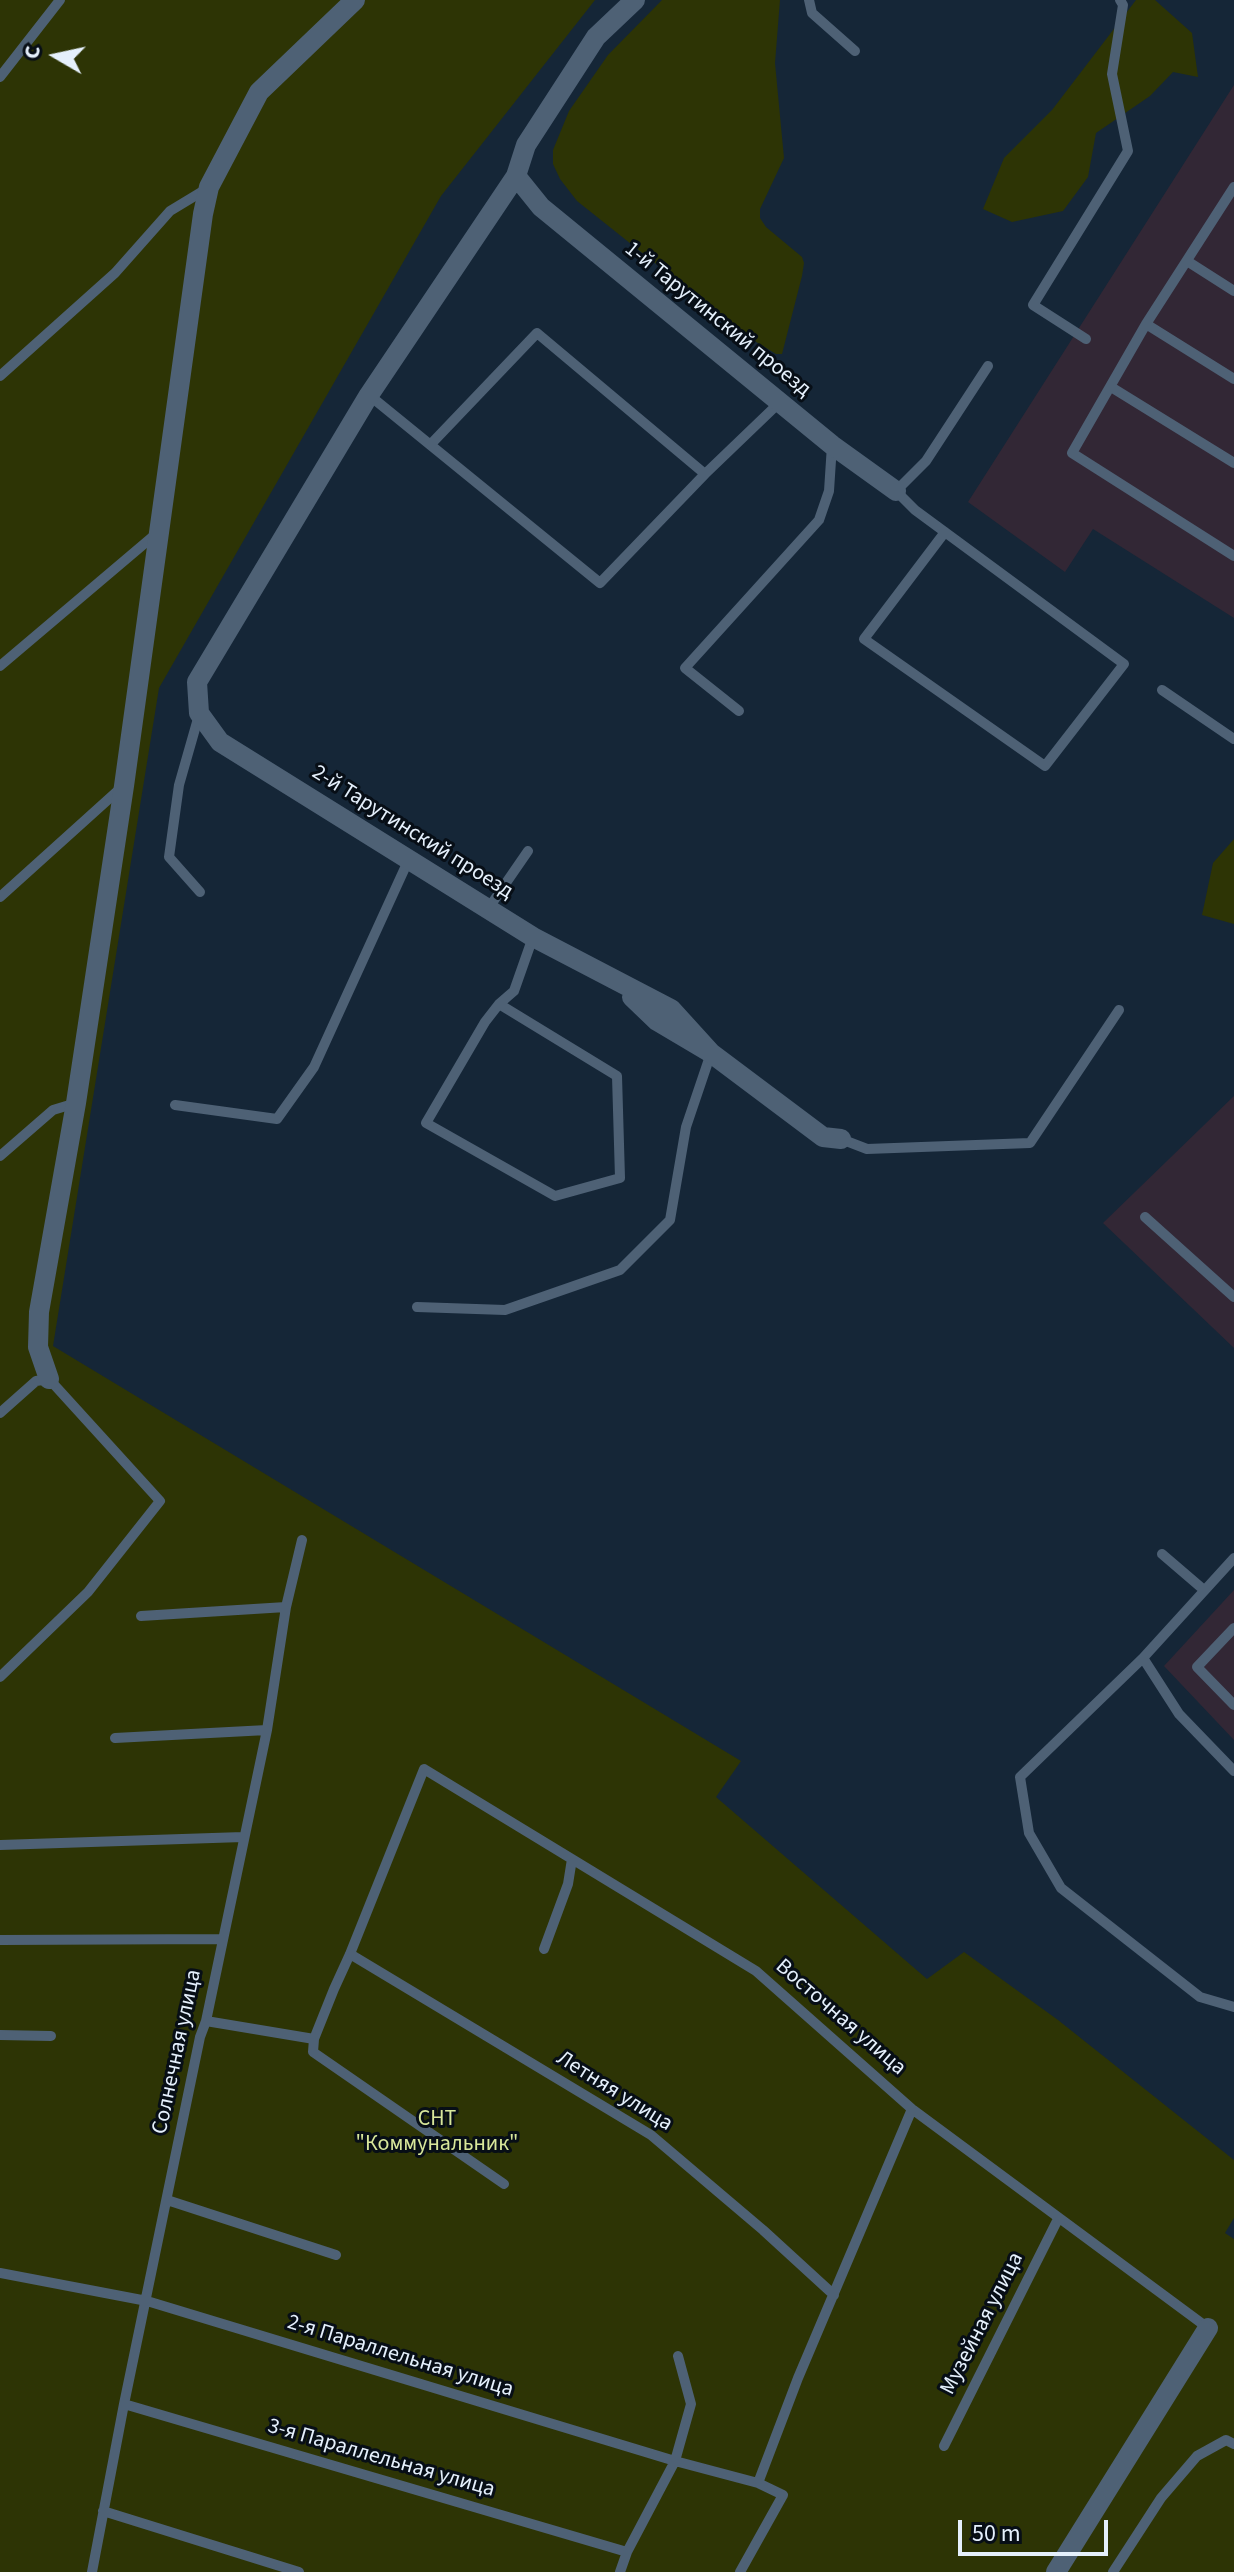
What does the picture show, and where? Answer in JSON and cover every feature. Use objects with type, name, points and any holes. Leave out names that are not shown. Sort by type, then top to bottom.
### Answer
[{"type":"street","points":[[49,1379],[38,1347],[39,1312],[76,1103],[124,786],[209,187],[259,92],[355,0]]},
{"type":"street","points":[[199,713],[197,682],[369,395],[516,176],[526,145],[596,37],[635,0]]},
{"type":"street","name":"1-й Тарутинский проезд","points":[[516,176],[541,207],[832,445],[896,491]]},
{"type":"street","name":"2-й Тарутинский проезд","points":[[199,713],[220,742],[533,937],[671,1009],[711,1053],[823,1137],[841,1139]]},
{"type":"street","points":[[1056,2572],[1208,2328]]},
{"type":"lane","points":[[0,77],[60,0]]},
{"type":"lane","points":[[809,0],[812,13],[855,51]]},
{"type":"lane","points":[[1086,339],[1033,305],[1128,151],[1112,74],[1123,5],[1120,0]]},
{"type":"lane","points":[[0,376],[115,273],[170,211],[209,187]]},
{"type":"lane","points":[[1234,187],[1229,206],[1187,261],[1146,324],[1072,453],[1234,556]]},
{"type":"lane","points":[[1187,261],[1234,291]]},
{"type":"lane","points":[[1146,324],[1234,379]]},
{"type":"lane","points":[[431,444],[537,333],[705,474]]},
{"type":"lane","points":[[945,532],[864,639],[1045,766],[1124,664],[945,532],[915,510],[896,491],[926,461],[988,366]]},
{"type":"lane","points":[[1111,387],[1234,463]]},
{"type":"lane","points":[[369,395],[600,583],[705,474],[780,402]]},
{"type":"lane","points":[[739,711],[685,668],[819,520],[829,491],[832,445]]},
{"type":"lane","points":[[0,666],[158,532]]},
{"type":"lane","points":[[1162,690],[1234,739]]},
{"type":"lane","points":[[199,713],[179,785],[169,857],[200,892]]},
{"type":"lane","points":[[0,897],[124,786]]},
{"type":"lane","points":[[488,909],[528,851]]},
{"type":"lane","points":[[175,1105],[277,1119],[314,1067],[409,859]]},
{"type":"lane","points":[[499,1004],[617,1076],[620,1178],[555,1196],[426,1123],[485,1022],[499,1004],[514,991],[533,937]]},
{"type":"lane","points":[[841,1139],[867,1149],[1030,1143],[1119,1010]]},
{"type":"lane","points":[[417,1307],[505,1310],[620,1270],[670,1220],[686,1127],[711,1053]]},
{"type":"lane","points":[[0,1156],[53,1110],[76,1103]]},
{"type":"lane","points":[[1145,1217],[1234,1297]]},
{"type":"lane","points":[[0,1413],[36,1381],[49,1379],[160,1501],[88,1592],[0,1677]]},
{"type":"lane","name":"Солнечная улица","points":[[92,2572],[200,2037],[206,2021],[267,1730],[286,1607],[302,1540]]},
{"type":"lane","points":[[1162,1554],[1204,1590]]},
{"type":"lane","points":[[1234,1558],[1143,1658],[1020,1777],[1029,1833],[1061,1888],[1200,1997],[1234,2007]]},
{"type":"lane","points":[[141,1616],[286,1607]]},
{"type":"lane","points":[[1234,1628],[1197,1667],[1234,1705]]},
{"type":"lane","points":[[1143,1658],[1179,1714],[1234,1771]]},
{"type":"lane","points":[[115,1738],[267,1730]]},
{"type":"lane","name":"Восточная улица","points":[[350,1954],[424,1769],[756,1971],[912,2109],[1208,2328]]},
{"type":"lane","points":[[0,1845],[243,1837]]},
{"type":"lane","points":[[544,1949],[568,1884],[572,1859]]},
{"type":"lane","points":[[0,1940],[223,1939]]},
{"type":"lane","points":[[350,1954],[314,2039],[313,2052],[504,2184]]},
{"type":"lane","name":"Летняя улица","points":[[350,1954],[651,2135],[834,2295]]},
{"type":"lane","points":[[206,2021],[314,2039]]},
{"type":"lane","points":[[0,2035],[51,2036]]},
{"type":"lane","points":[[758,2483],[798,2378],[912,2109]]},
{"type":"lane","points":[[167,2200],[336,2255]]},
{"type":"lane","name":"Музейная улица","points":[[944,2446],[1058,2219]]},
{"type":"lane","name":"2-я Параллельная улица","points":[[0,2273],[147,2301],[675,2461],[758,2483],[783,2495],[740,2572]]},
{"type":"lane","points":[[620,2572],[627,2552],[675,2461],[691,2404],[678,2356]]},
{"type":"lane","name":"3-я Параллельная улица","points":[[124,2404],[627,2552]]},
{"type":"lane","points":[[1113,2572],[1161,2498],[1197,2456],[1226,2440],[1234,2444]]},
{"type":"lane","points":[[103,2511],[299,2572]]},
{"type":"shaded area","points":[[1234,85],[1234,618],[1093,529],[1065,572],[968,502]]},
{"type":"shaded area","points":[[1234,1096],[1234,1348],[1103,1223]]},
{"type":"shaded area","points":[[1234,1590],[1234,1740],[1164,1666]]},
{"type":"green space","name":"СНТ \"Коммунальник\"","points":[[0,0],[595,0],[441,196],[159,688],[53,1346],[741,1761],[716,1797],[927,1979],[964,1952],[1058,2020],[1234,2160],[1234,2218],[1225,2233],[1234,2239],[1234,2572],[0,2572]]},
{"type":"green space","points":[[662,0],[780,0],[775,63],[784,158],[760,209],[760,218],[766,227],[802,257],[804,263],[782,354],[776,354],[748,337],[577,201],[553,164],[553,150],[569,111],[608,55]]},
{"type":"green space","points":[[1136,0],[1155,0],[1192,33],[1198,77],[1173,72],[1150,96],[1096,133],[1088,177],[1063,211],[1012,222],[983,209],[1004,158],[1052,110]]},
{"type":"green space","points":[[1234,839],[1234,924],[1202,915],[1213,863]]}]
